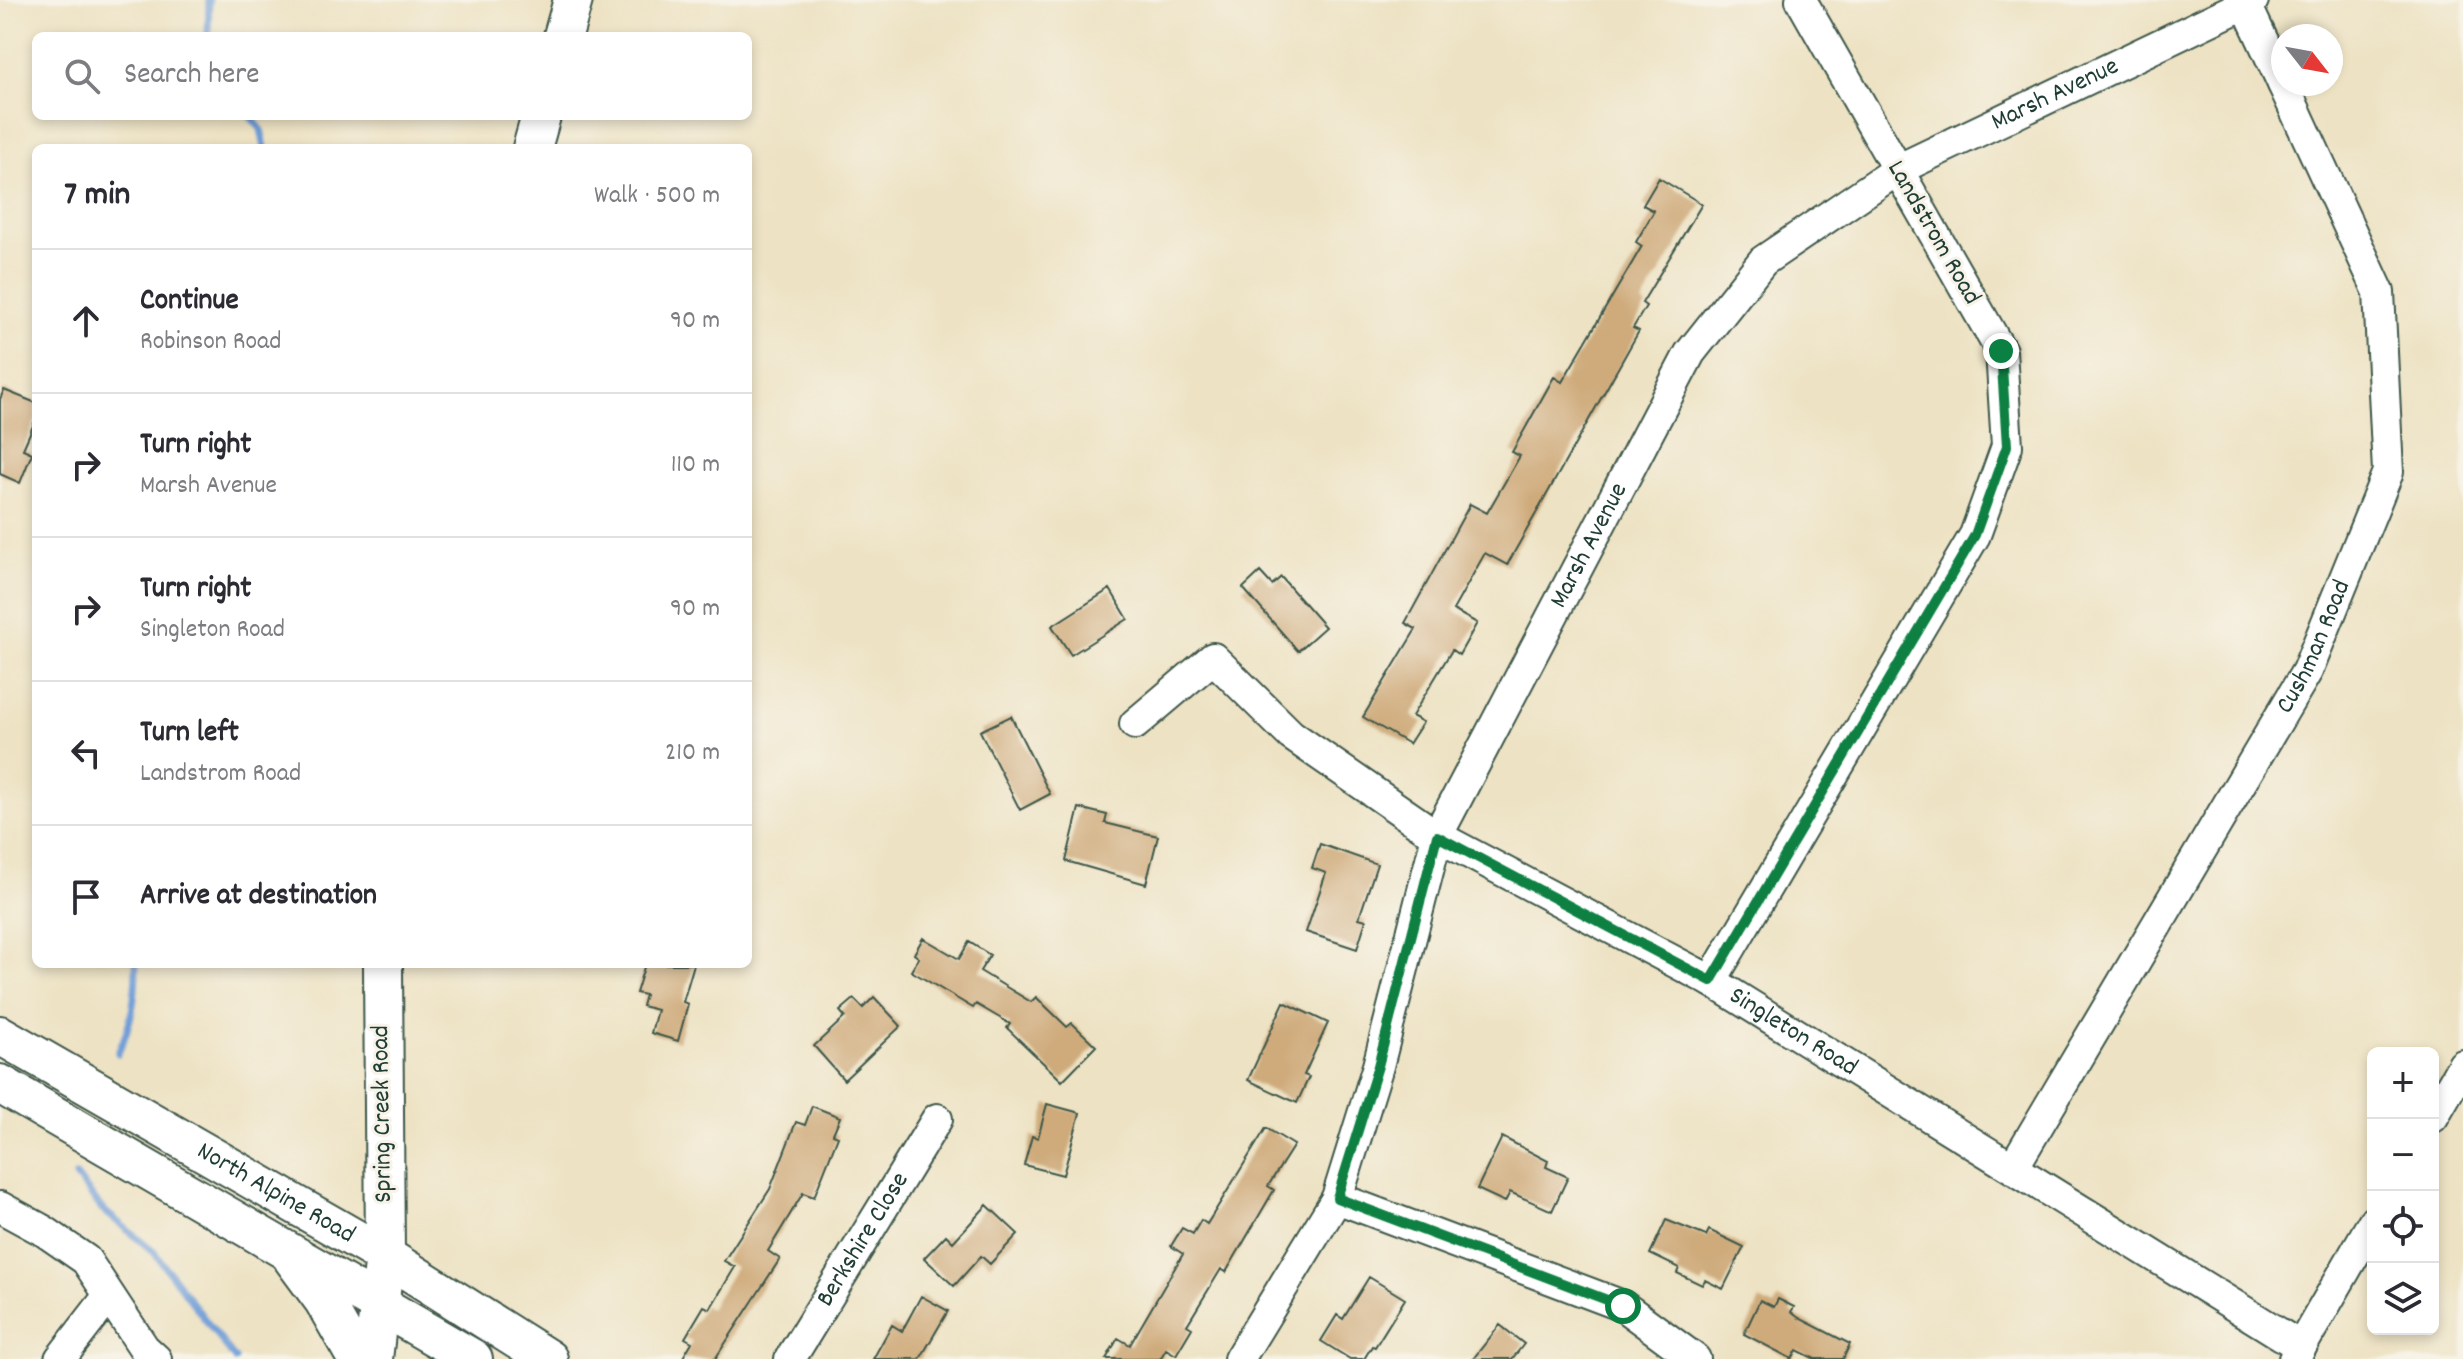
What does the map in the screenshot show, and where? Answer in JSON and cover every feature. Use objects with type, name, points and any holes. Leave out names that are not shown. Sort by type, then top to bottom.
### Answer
[{"type":"main road","points":[[564,32],[573,0]]},
{"type":"main road","points":[[533,144],[540,120]]},
{"type":"main road","name":"Spring Creek Road","points":[[373,1359],[385,1256],[383,968]]},
{"type":"main road","name":"North Alpine Road","points":[[0,1035],[385,1256],[548,1359]]},
{"type":"main road","name":"North Alpine Road","points":[[0,1084],[473,1359]]},
{"type":"main road","points":[[284,1247],[324,1301],[357,1359]]},
{"type":"street","name":"Landstrom Road","points":[[1711,981],[1975,535],[2007,446],[2001,351],[1801,0]]},
{"type":"street","name":"Marsh Avenue","points":[[1239,1359],[1337,1198],[1378,1066],[1437,836],[1690,353],[1763,261],[1897,170],[2248,1]]},
{"type":"street","name":"Cushman Road","points":[[2248,1],[2271,56]]},
{"type":"street","name":"Cushman Road","points":[[2014,1166],[2307,671],[2388,472],[2379,292],[2289,96]]},
{"type":"street","name":"Singleton Road","points":[[1135,724],[1213,658],[1291,735],[1437,836],[1711,981],[2014,1166],[2298,1353]]},
{"type":"street","points":[[2439,1107],[2463,1065]]},
{"type":"street","name":"Berkshire Close","points":[[790,1359],[937,1119]]},
{"type":"street","points":[[1337,1198],[1623,1306],[1695,1359]]},
{"type":"street","points":[[0,1207],[44,1231],[86,1260],[108,1297],[156,1359]]},
{"type":"street","points":[[2298,1353],[2367,1232]]},
{"type":"street","points":[[60,1359],[108,1297]]},
{"type":"building","points":[[1659,178],[1702,204],[1642,303],[1646,306],[1633,328],[1639,331],[1507,565],[1485,553],[1453,610],[1477,623],[1459,655],[1452,650],[1412,716],[1423,722],[1409,744],[1363,717],[1416,629],[1405,623],[1470,504],[1487,513],[1520,456],[1512,452],[1554,377],[1562,382],[1642,246],[1636,242],[1654,211],[1643,205]]},
{"type":"building","points":[[4,390],[32,401],[32,428],[23,449],[32,453],[20,483],[0,474],[0,399]]},
{"type":"building","points":[[1260,572],[1272,585],[1281,577],[1325,627],[1298,651],[1243,588]]},
{"type":"building","points":[[1110,589],[1128,619],[1071,655],[1052,626]]},
{"type":"building","points":[[1011,716],[1050,794],[1020,810],[980,731]]},
{"type":"building","points":[[1079,808],[1107,815],[1105,823],[1158,836],[1146,884],[1066,861]]},
{"type":"building","points":[[1320,844],[1377,864],[1359,918],[1366,920],[1357,949],[1306,932],[1326,873],[1312,868]]},
{"type":"building","points":[[923,938],[959,959],[969,942],[990,955],[980,971],[1031,1002],[1036,997],[1067,1027],[1072,1023],[1096,1046],[1062,1081],[1007,1028],[1010,1024],[976,1004],[973,1008],[911,971],[919,958],[914,954]]},
{"type":"building","points":[[644,968],[693,968],[683,1002],[688,1004],[678,1041],[651,1033],[657,1010],[642,1006],[645,995],[636,993]]},
{"type":"building","points":[[874,997],[901,1026],[844,1080],[814,1046],[845,1017],[840,1011],[854,999],[863,1008]]},
{"type":"building","points":[[1284,1002],[1328,1023],[1304,1075],[1309,1077],[1297,1103],[1248,1080]]},
{"type":"building","points":[[1047,1104],[1080,1113],[1063,1175],[1024,1165],[1032,1136],[1038,1138]]},
{"type":"building","points":[[812,1106],[840,1117],[833,1134],[838,1136],[814,1197],[803,1193],[768,1251],[780,1259],[715,1359],[682,1359],[692,1342],[685,1338],[704,1306],[710,1309],[735,1267],[724,1261],[770,1189],[796,1122],[805,1125]]},
{"type":"building","points":[[1266,1128],[1294,1145],[1268,1186],[1274,1190],[1226,1272],[1221,1269],[1187,1325],[1192,1328],[1176,1355],[1166,1349],[1160,1359],[1106,1359],[1118,1338],[1130,1345],[1183,1254],[1171,1246],[1182,1228],[1193,1234],[1201,1220],[1207,1224]]},
{"type":"building","points":[[1502,1137],[1548,1161],[1546,1167],[1568,1177],[1552,1211],[1510,1192],[1505,1202],[1477,1189]]},
{"type":"building","points":[[987,1205],[1018,1234],[990,1264],[981,1256],[954,1286],[924,1258],[946,1235],[953,1242]]},
{"type":"building","points":[[1666,1220],[1706,1236],[1709,1230],[1744,1247],[1723,1289],[1705,1280],[1702,1285],[1677,1273],[1679,1268],[1650,1254]]},
{"type":"building","points":[[1369,1277],[1405,1299],[1364,1359],[1350,1359],[1321,1341],[1337,1315],[1343,1319]]},
{"type":"building","points":[[921,1296],[948,1311],[920,1359],[873,1359],[892,1325],[902,1331]]},
{"type":"building","points":[[1778,1299],[1794,1307],[1791,1312],[1799,1318],[1850,1344],[1843,1359],[1815,1359],[1797,1350],[1792,1359],[1744,1334],[1760,1300],[1774,1307]]},
{"type":"building","points":[[1500,1325],[1524,1344],[1512,1359],[1473,1359]]},
{"type":"waterway","points":[[208,32],[209,0]]},
{"type":"waterway","points":[[253,120],[261,129],[264,144]]},
{"type":"waterway","points":[[118,1053],[132,1010],[136,968]]},
{"type":"waterway","points":[[76,1176],[102,1209],[154,1252],[235,1359]]},
{"type":"route","points":[[1623,1306],[1337,1198],[1378,1066],[1437,836],[1711,981],[1975,535],[2007,446],[2001,351]]}]
